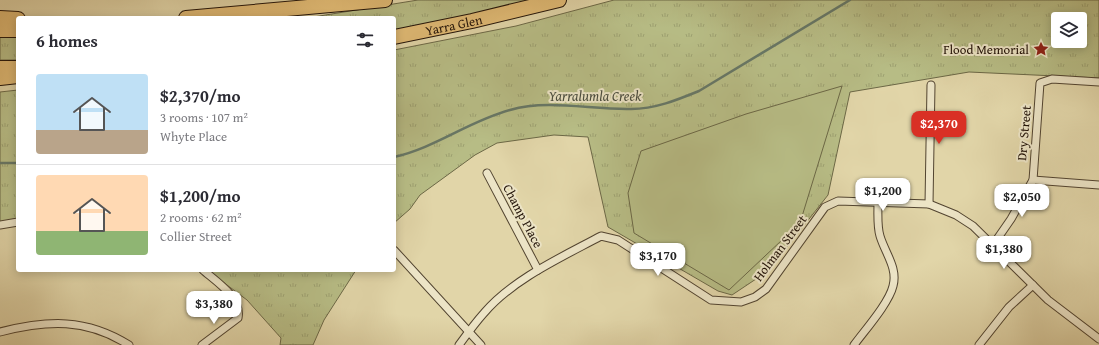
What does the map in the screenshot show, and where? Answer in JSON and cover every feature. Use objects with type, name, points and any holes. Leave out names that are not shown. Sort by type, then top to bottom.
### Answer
[{"type":"highway","points":[[208,16],[385,0]]},
{"type":"highway","points":[[268,16],[388,0]]},
{"type":"highway","name":"Yarra Glen","points":[[396,37],[507,14],[559,0]]},
{"type":"highway","points":[[0,18],[16,19]]},
{"type":"highway","points":[[0,30],[16,30]]},
{"type":"highway","points":[[0,68],[16,68]]},
{"type":"highway","points":[[0,78],[16,76]]},
{"type":"street","name":"Dry Street","points":[[992,245],[1011,219],[1033,180],[1040,83],[1052,79],[1099,82]]},
{"type":"street","points":[[928,204],[931,85]]},
{"type":"street","name":"Champ Place","points":[[487,173],[538,270]]},
{"type":"street","points":[[1033,180],[1099,185]]},
{"type":"street","name":"Holman Street","points":[[459,345],[484,313],[500,298],[538,270],[601,236],[618,240],[711,300],[741,302],[755,297],[766,289],[825,207],[838,201],[928,204],[956,215],[973,226],[1048,300],[1099,339]]},
{"type":"street","points":[[854,345],[887,299],[894,286],[894,275],[890,259],[880,236],[878,203]]},
{"type":"street","points":[[0,225],[16,222]]},
{"type":"street","points":[[396,252],[481,345]]},
{"type":"street","points":[[202,345],[238,318],[239,312],[237,304],[224,289],[205,272]]},
{"type":"street","points":[[979,345],[1009,307],[1033,285]]},
{"type":"street","points":[[0,332],[54,322],[94,329],[115,336],[129,345]]},
{"type":"green space","points":[[418,0],[545,0],[396,32],[396,16],[319,16]]},
{"type":"green space","points":[[614,0],[1099,0],[1099,78],[969,72],[850,92],[828,195],[768,271],[732,295],[718,291],[608,227],[588,137],[554,135],[497,143],[475,155],[420,195],[410,209],[396,221],[396,50],[516,26]]},
{"type":"green space","points":[[0,36],[16,36],[16,60],[0,60]]},
{"type":"green space","points":[[842,86],[800,223],[729,290],[634,233],[628,193],[641,151],[746,114]]},
{"type":"green space","points":[[16,90],[16,219],[0,222],[0,92]]},
{"type":"green space","points":[[210,272],[355,272],[324,320],[313,345],[280,345],[281,338],[247,300]]},
{"type":"waterway","name":"Yarralumla Creek","points":[[396,156],[424,147],[495,115],[525,107],[555,105],[640,109],[674,101],[699,91],[850,0]]},
{"type":"waterway","name":"Yarralumla Creek","points":[[0,163],[16,163]]},
{"type":"place","name":"Flood Memorial","points":[[1041,49]]}]
